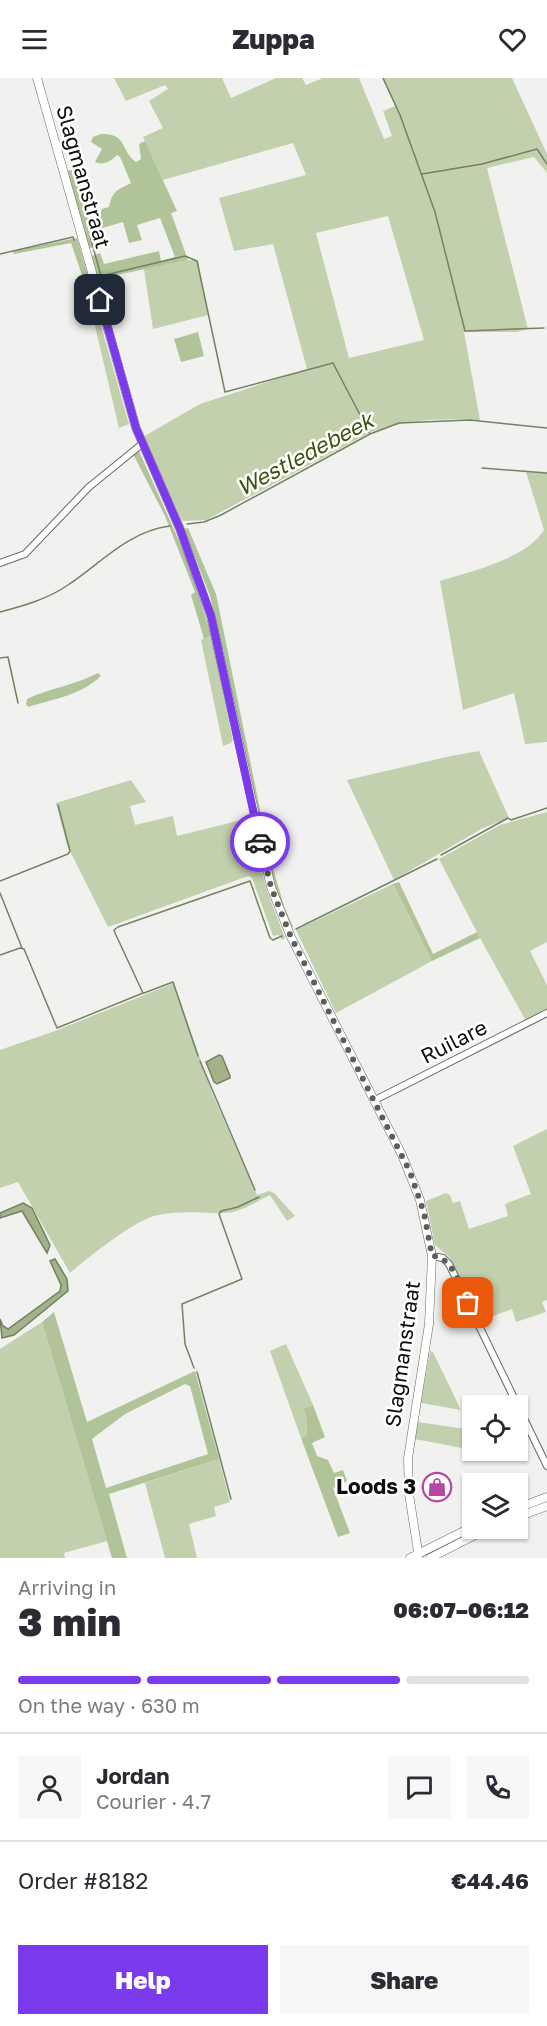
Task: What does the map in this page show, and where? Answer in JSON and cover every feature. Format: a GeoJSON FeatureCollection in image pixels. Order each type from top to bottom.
{"type":"FeatureCollection","features":[{"type":"Feature","properties":{"kind":"main road","name":"Slagmanstraat"},"geometry":{"type":"LineString","coordinates":[[37,78],[142,444],[180,529],[209,609],[271,887],[291,937],[375,1100],[416,1186],[427,1226],[432,1256],[429,1324],[408,1458],[410,1503],[420,1556]]}},
{"type":"Feature","properties":{"kind":"main road"},"geometry":{"type":"LineString","coordinates":[[528,1504],[547,1497]]}},
{"type":"Feature","properties":{"kind":"main road"},"geometry":{"type":"LineString","coordinates":[[528,1513],[547,1506]]}},
{"type":"Feature","properties":{"kind":"main road"},"geometry":{"type":"LineString","coordinates":[[410,1558],[420,1556],[462,1533]]}},
{"type":"Feature","properties":{"kind":"main road"},"geometry":{"type":"LineString","coordinates":[[430,1558],[467,1539]]}},
{"type":"Feature","properties":{"kind":"street"},"geometry":{"type":"LineString","coordinates":[[0,563],[25,554],[89,487],[142,444]]}},
{"type":"Feature","properties":{"kind":"street","name":"Ruilare"},"geometry":{"type":"LineString","coordinates":[[375,1100],[547,1013]]}},
{"type":"Feature","properties":{"kind":"street"},"geometry":{"type":"LineString","coordinates":[[432,1256],[443,1258],[449,1264],[547,1466]]}},
{"type":"Feature","properties":{"kind":"shaded area"},"geometry":{"type":"Polygon","coordinates":[[[114,78],[222,78],[231,98],[276,78],[302,78],[306,85],[323,78],[359,78],[384,139],[392,136],[383,111],[395,106],[382,78],[512,78],[547,154],[547,173],[534,157],[487,168],[528,329],[516,332],[464,332],[480,420],[425,420],[398,424],[371,432],[206,520],[182,521],[143,437],[200,404],[307,369],[273,244],[234,251],[219,198],[306,175],[293,143],[163,180],[143,137],[163,128],[149,101],[168,89],[165,85],[126,101],[114,78]],[[388,216],[316,233],[349,358],[424,340],[388,216]]]}},
{"type":"Feature","properties":{"kind":"shaded area"},"geometry":{"type":"Polygon","coordinates":[[[101,134],[116,136],[136,162],[141,159],[139,144],[145,141],[177,211],[171,213],[188,260],[98,279],[92,256],[100,253],[104,264],[159,251],[161,261],[175,257],[160,218],[137,225],[142,240],[129,243],[123,222],[92,231],[96,247],[89,248],[67,171],[73,170],[88,219],[99,217],[102,209],[109,207],[116,192],[131,183],[117,155],[107,162],[95,162],[102,149],[91,142],[93,137],[101,134]]]}},
{"type":"Feature","properties":{"kind":"shaded area"},"geometry":{"type":"Polygon","coordinates":[[[77,238],[89,279],[84,281],[71,243],[14,254],[12,251],[77,238]]]}},
{"type":"Feature","properties":{"kind":"shaded area"},"geometry":{"type":"Polygon","coordinates":[[[198,260],[208,315],[153,329],[144,269],[198,260]]]}},
{"type":"Feature","properties":{"kind":"shaded area"},"geometry":{"type":"Polygon","coordinates":[[[98,315],[129,424],[119,428],[94,322],[93,316],[98,315]]]}},
{"type":"Feature","properties":{"kind":"shaded area"},"geometry":{"type":"Polygon","coordinates":[[[198,332],[204,356],[181,362],[174,339],[198,332]]]}},
{"type":"Feature","properties":{"kind":"shaded area"},"geometry":{"type":"Polygon","coordinates":[[[139,451],[188,561],[211,635],[204,639],[191,595],[195,592],[165,516],[133,454],[139,451]]]}},
{"type":"Feature","properties":{"kind":"shaded area"},"geometry":{"type":"Polygon","coordinates":[[[526,472],[547,473],[547,742],[525,744],[514,693],[463,710],[440,581],[497,563],[525,549],[544,530],[526,472]]]}},
{"type":"Feature","properties":{"kind":"shaded area"},"geometry":{"type":"Polygon","coordinates":[[[188,528],[216,594],[270,858],[292,928],[274,885],[210,596],[184,529],[188,528]]]}},
{"type":"Feature","properties":{"kind":"shaded area"},"geometry":{"type":"Polygon","coordinates":[[[211,635],[233,740],[223,746],[201,640],[211,635]]]}},
{"type":"Feature","properties":{"kind":"shaded area"},"geometry":{"type":"Polygon","coordinates":[[[98,673],[101,676],[76,692],[28,707],[26,704],[27,699],[36,695],[81,681],[98,673]]]}},
{"type":"Feature","properties":{"kind":"shaded area"},"geometry":{"type":"Polygon","coordinates":[[[479,751],[509,818],[483,828],[394,880],[347,780],[479,751]]]}},
{"type":"Feature","properties":{"kind":"shaded area"},"geometry":{"type":"Polygon","coordinates":[[[131,780],[146,802],[130,806],[135,825],[173,816],[177,836],[249,818],[267,891],[285,938],[282,940],[279,935],[273,936],[252,878],[248,876],[108,927],[67,845],[56,803],[131,780]]]}},
{"type":"Feature","properties":{"kind":"shaded area"},"geometry":{"type":"Polygon","coordinates":[[[547,812],[547,942],[530,951],[547,985],[547,1009],[526,1021],[439,859],[500,825],[547,812]]]}},
{"type":"Feature","properties":{"kind":"shaded area"},"geometry":{"type":"Polygon","coordinates":[[[399,882],[433,954],[477,932],[480,938],[432,961],[393,884],[399,882]]]}},
{"type":"Feature","properties":{"kind":"shaded area"},"geometry":{"type":"Polygon","coordinates":[[[393,884],[432,961],[336,1013],[296,930],[393,884]]]}},
{"type":"Feature","properties":{"kind":"shaded area"},"geometry":{"type":"Polygon","coordinates":[[[174,983],[212,1093],[257,1195],[269,1191],[274,1193],[295,1216],[287,1221],[270,1195],[248,1207],[229,1213],[180,1212],[154,1216],[123,1233],[70,1273],[18,1182],[0,1188],[0,1050],[55,1031],[174,983]]]}},
{"type":"Feature","properties":{"kind":"shaded area"},"geometry":{"type":"Polygon","coordinates":[[[219,1055],[222,1056],[230,1078],[217,1084],[206,1062],[219,1055]]]}},
{"type":"Feature","properties":{"kind":"shaded area"},"geometry":{"type":"Polygon","coordinates":[[[547,1129],[547,1300],[542,1302],[546,1312],[516,1322],[512,1309],[480,1321],[449,1257],[435,1245],[426,1201],[446,1193],[450,1195],[453,1203],[460,1201],[469,1229],[508,1216],[505,1204],[531,1194],[513,1146],[547,1129]]]}},
{"type":"Feature","properties":{"kind":"shaded area"},"geometry":{"type":"Polygon","coordinates":[[[23,1203],[32,1208],[50,1245],[47,1253],[22,1211],[0,1218],[0,1213],[23,1203]]]}},
{"type":"Feature","properties":{"kind":"shaded area"},"geometry":{"type":"Polygon","coordinates":[[[55,1259],[67,1279],[68,1291],[14,1335],[2,1338],[0,1319],[3,1326],[8,1329],[60,1291],[61,1285],[50,1261],[55,1259]]]}},
{"type":"Feature","properties":{"kind":"shaded area"},"geometry":{"type":"Polygon","coordinates":[[[54,1312],[87,1422],[195,1371],[219,1459],[109,1494],[127,1558],[112,1558],[42,1322],[54,1312]],[[185,1384],[125,1414],[92,1439],[106,1488],[208,1454],[190,1386],[185,1384]]]}},
{"type":"Feature","properties":{"kind":"shaded area"},"geometry":{"type":"Polygon","coordinates":[[[42,1322],[107,1541],[64,1553],[65,1558],[0,1558],[0,1349],[42,1322]]]}},
{"type":"Feature","properties":{"kind":"shaded area"},"geometry":{"type":"Polygon","coordinates":[[[286,1344],[313,1405],[303,1409],[307,1429],[306,1436],[301,1438],[270,1351],[286,1344]]]}},
{"type":"Feature","properties":{"kind":"shaded area"},"geometry":{"type":"Polygon","coordinates":[[[430,1351],[433,1352],[461,1410],[421,1403],[430,1351]]]}},
{"type":"Feature","properties":{"kind":"shaded area"},"geometry":{"type":"Polygon","coordinates":[[[313,1405],[325,1437],[312,1443],[317,1456],[328,1460],[334,1473],[343,1470],[347,1481],[333,1488],[350,1533],[338,1537],[301,1438],[306,1436],[307,1429],[303,1409],[313,1405]]]}},
{"type":"Feature","properties":{"kind":"shaded area"},"geometry":{"type":"Polygon","coordinates":[[[418,1422],[462,1429],[462,1448],[415,1439],[418,1422]]]}},
{"type":"Feature","properties":{"kind":"shaded area"},"geometry":{"type":"Polygon","coordinates":[[[219,1459],[230,1502],[214,1507],[216,1516],[189,1524],[197,1558],[165,1558],[145,1483],[219,1459]]]}},
{"type":"Feature","properties":{"kind":"waterway"},"geometry":{"type":"LineString","coordinates":[[383,78],[400,115],[435,212],[465,331],[544,328]]}},
{"type":"Feature","properties":{"kind":"waterway"},"geometry":{"type":"LineString","coordinates":[[422,174],[482,164],[537,149],[547,164]]}},
{"type":"Feature","properties":{"kind":"waterway"},"geometry":{"type":"LineString","coordinates":[[90,236],[101,276],[185,256],[197,261],[225,392],[333,363],[370,434]]}},
{"type":"Feature","properties":{"kind":"waterway"},"geometry":{"type":"LineString","coordinates":[[0,254],[73,237],[74,240]]}},
{"type":"Feature","properties":{"kind":"waterway","name":"Westledebeek"},"geometry":{"type":"LineString","coordinates":[[187,524],[204,522],[221,515],[370,434],[399,423],[470,420],[547,428]]}},
{"type":"Feature","properties":{"kind":"waterway"},"geometry":{"type":"LineString","coordinates":[[482,468],[547,473]]}},
{"type":"Feature","properties":{"kind":"waterway","name":"Westledebeek"},"geometry":{"type":"LineString","coordinates":[[0,612],[26,605],[52,594],[128,541],[141,534],[170,526]]}},
{"type":"Feature","properties":{"kind":"waterway"},"geometry":{"type":"LineString","coordinates":[[0,658],[8,657],[18,703]]}},
{"type":"Feature","properties":{"kind":"waterway"},"geometry":{"type":"LineString","coordinates":[[0,881],[68,854],[70,851],[58,805]]}},
{"type":"Feature","properties":{"kind":"waterway"},"geometry":{"type":"LineString","coordinates":[[441,855],[508,818],[511,820],[547,808]]}},
{"type":"Feature","properties":{"kind":"waterway"},"geometry":{"type":"LineString","coordinates":[[296,929],[437,859]]}},
{"type":"Feature","properties":{"kind":"waterway"},"geometry":{"type":"LineString","coordinates":[[0,955],[20,948],[24,949],[57,1028],[143,993],[115,933],[114,930],[118,927],[250,881],[270,938],[273,940],[282,936]]}},
{"type":"Feature","properties":{"kind":"waterway"},"geometry":{"type":"LineString","coordinates":[[0,893],[22,948]]}},
{"type":"Feature","properties":{"kind":"waterway"},"geometry":{"type":"LineString","coordinates":[[144,993],[173,982],[198,1056]]}},
{"type":"Feature","properties":{"kind":"waterway"},"geometry":{"type":"LineString","coordinates":[[200,1061],[255,1190]]}},
{"type":"Feature","properties":{"kind":"waterway"},"geometry":{"type":"LineString","coordinates":[[194,1368],[185,1344],[182,1304],[242,1279],[219,1214],[221,1211],[238,1207],[259,1197]]}},
{"type":"Feature","properties":{"kind":"waterway"},"geometry":{"type":"LineString","coordinates":[[197,1372],[231,1499]]}},
{"type":"Feature","properties":{"kind":"way so far"},"geometry":{"type":"LineString","coordinates":[[260,842],[271,887],[291,937],[410,1172],[424,1213],[432,1256],[446,1260],[468,1303]]}},
{"type":"Feature","properties":{"kind":"place","name":"Loods 3"},"geometry":{"type":"Point","coordinates":[437,1487]}},
{"type":"Feature","properties":{"kind":"route"},"geometry":{"type":"LineString","coordinates":[[100,300],[136,428],[180,529],[211,616],[260,842]]}}]}
